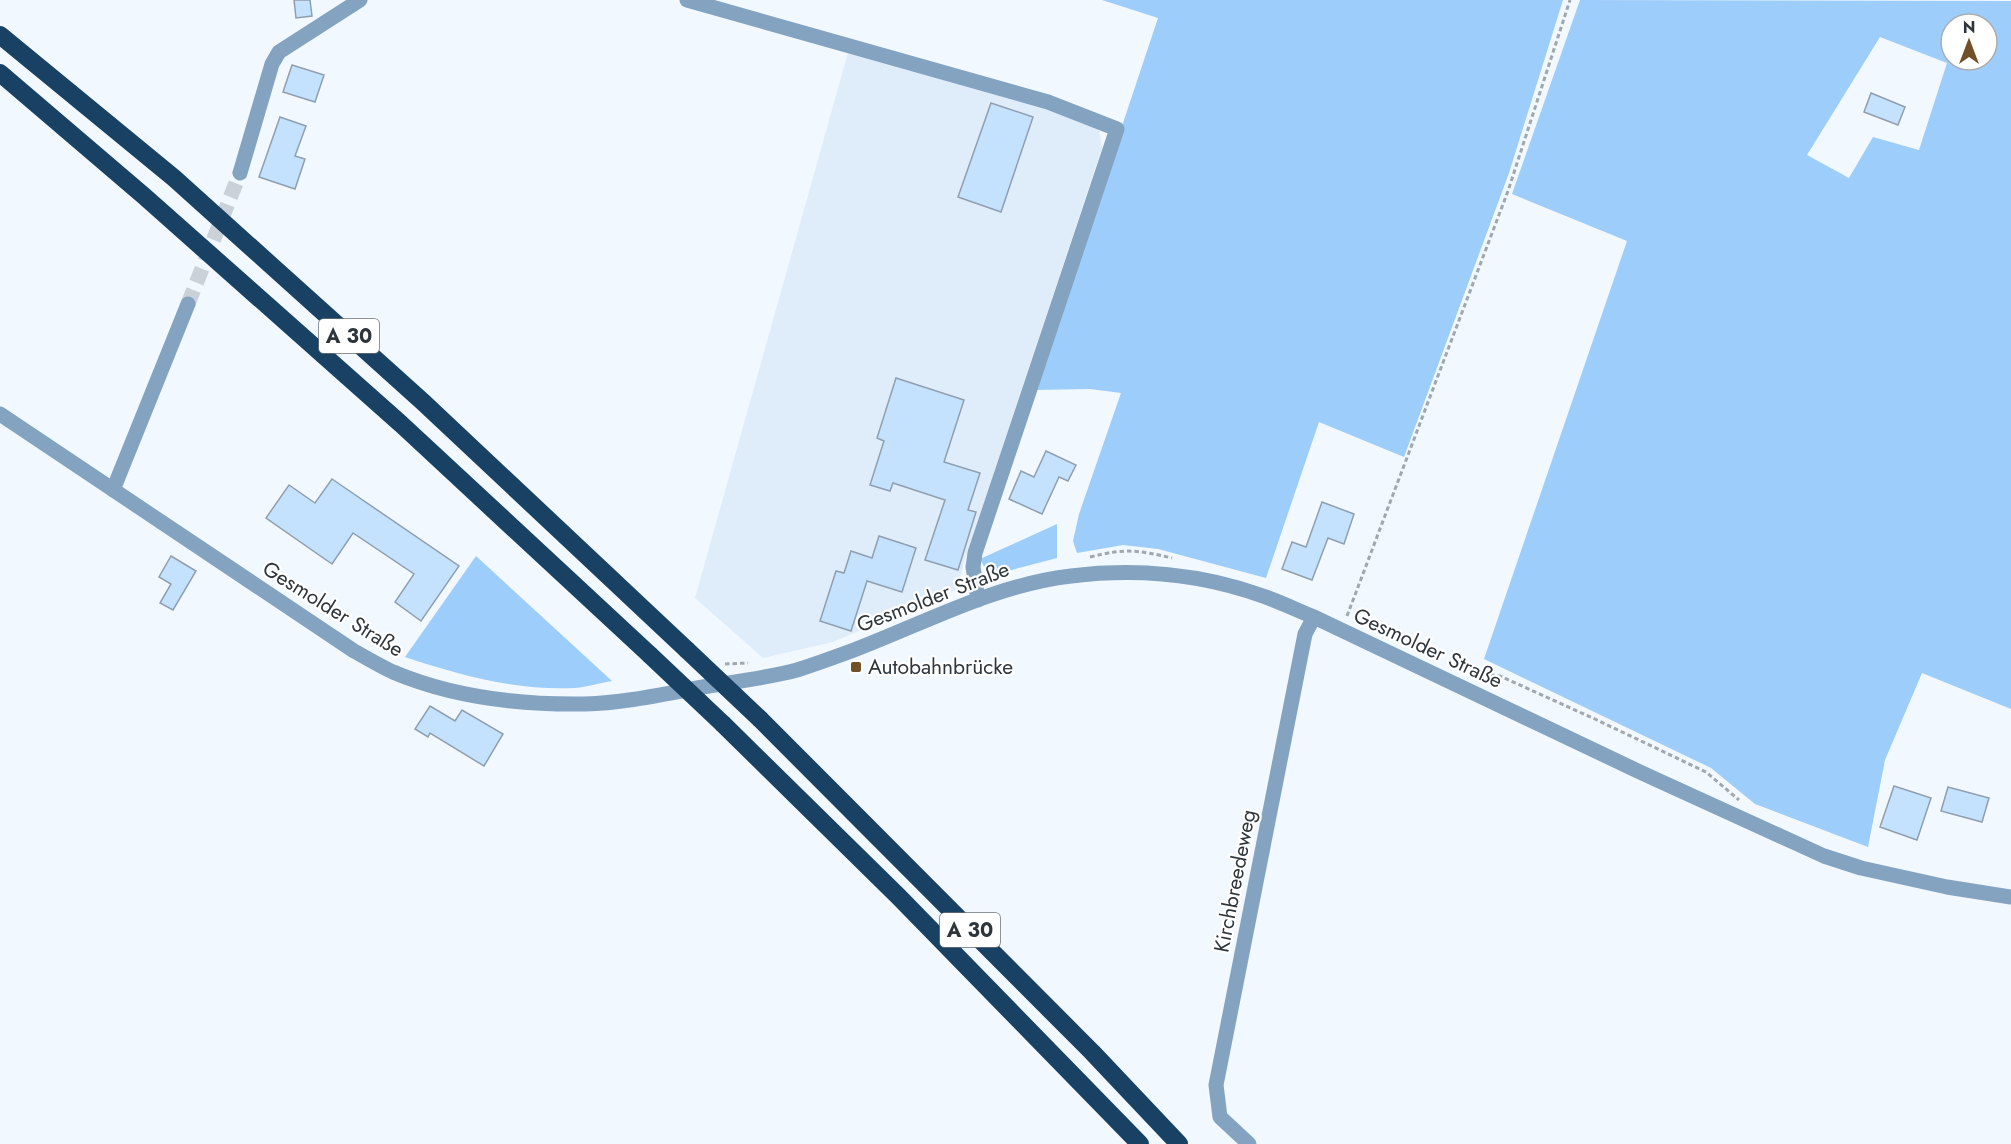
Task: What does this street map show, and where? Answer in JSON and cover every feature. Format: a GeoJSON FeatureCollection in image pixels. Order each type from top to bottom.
{"type":"FeatureCollection","features":[{"type":"Feature","properties":{"kind":"highway","name":"A 30"},"geometry":{"type":"LineString","coordinates":[[0,35],[192,194],[423,402],[687,650],[760,719],[1092,1052],[1179,1144]]}},
{"type":"Feature","properties":{"kind":"highway","name":"A 30"},"geometry":{"type":"LineString","coordinates":[[0,73],[144,196],[393,416],[650,655],[899,897],[1140,1144]]}},
{"type":"Feature","properties":{"kind":"street"},"geometry":{"type":"LineString","coordinates":[[240,173],[272,64],[279,52],[360,0]]}},
{"type":"Feature","properties":{"kind":"street"},"geometry":{"type":"LineString","coordinates":[[687,0],[1048,102],[1117,129],[975,553],[973,567],[978,600]]}},
{"type":"Feature","properties":{"kind":"street"},"geometry":{"type":"LineString","coordinates":[[113,490],[188,304]]}},
{"type":"Feature","properties":{"kind":"street","name":"Gesmolder Straße"},"geometry":{"type":"LineString","coordinates":[[0,414],[354,651],[393,672],[434,686],[476,696],[516,701],[587,704],[633,700],[780,674],[812,665],[978,600],[1023,586],[1069,576],[1122,572],[1155,573],[1215,583],[1262,596],[1314,617],[1642,773],[1824,856],[1861,868],[1947,887],[2011,897]]}},
{"type":"Feature","properties":{"kind":"street","name":"Kirchbreedeweg"},"geometry":{"type":"LineString","coordinates":[[1249,1144],[1220,1117],[1216,1085],[1305,634],[1314,617]]}},
{"type":"Feature","properties":{"kind":"path"},"geometry":{"type":"LineString","coordinates":[[1340,629],[1351,608],[1508,191],[1570,0]]}},
{"type":"Feature","properties":{"kind":"path"},"geometry":{"type":"LineString","coordinates":[[719,665],[756,664]]}},
{"type":"Feature","properties":{"kind":"shaded area"},"geometry":{"type":"Polygon","coordinates":[[[1102,0],[1563,0],[1509,173],[1404,457],[1319,422],[1266,578],[1158,549],[1123,545],[1077,553],[1073,541],[1079,514],[1121,393],[1090,389],[1034,390],[1158,18],[1102,0]]]}},
{"type":"Feature","properties":{"kind":"shaded area"},"geometry":{"type":"Polygon","coordinates":[[[1580,0],[2011,1],[2011,709],[1922,673],[1885,760],[1868,847],[1755,804],[1711,768],[1484,659],[1627,241],[1512,194],[1580,0]],[[1939,12],[1939,60],[1880,37],[1807,155],[1849,178],[1873,137],[1919,150],[1944,72],[1999,72],[1999,12],[1939,12]]]}},
{"type":"Feature","properties":{"kind":"shaded area"},"geometry":{"type":"Polygon","coordinates":[[[849,49],[1037,105],[1099,130],[1102,148],[957,589],[833,642],[763,658],[695,598],[849,49]]]}},
{"type":"Feature","properties":{"kind":"shaded area"},"geometry":{"type":"Polygon","coordinates":[[[1057,524],[1057,558],[989,576],[980,559],[1057,524]]]}},
{"type":"Feature","properties":{"kind":"shaded area"},"geometry":{"type":"Polygon","coordinates":[[[476,556],[612,681],[575,688],[532,687],[467,676],[405,657],[476,556]]]}},
{"type":"Feature","properties":{"kind":"building"},"geometry":{"type":"Polygon","coordinates":[[[294,0],[310,0],[312,16],[296,18],[294,0]]]}},
{"type":"Feature","properties":{"kind":"building"},"geometry":{"type":"Polygon","coordinates":[[[292,65],[324,75],[315,102],[283,92],[292,65]]]}},
{"type":"Feature","properties":{"kind":"building"},"geometry":{"type":"Polygon","coordinates":[[[1871,93],[1905,107],[1898,125],[1864,112],[1871,93]]]}},
{"type":"Feature","properties":{"kind":"building"},"geometry":{"type":"Polygon","coordinates":[[[991,103],[1033,117],[1001,212],[958,197],[991,103]]]}},
{"type":"Feature","properties":{"kind":"building"},"geometry":{"type":"Polygon","coordinates":[[[280,117],[306,126],[295,156],[305,159],[295,189],[259,177],[280,117]]]}},
{"type":"Feature","properties":{"kind":"building"},"geometry":{"type":"Polygon","coordinates":[[[896,378],[964,400],[944,462],[980,473],[968,510],[976,512],[958,570],[925,560],[945,500],[893,483],[890,491],[870,485],[884,441],[877,438],[896,378]]]}},
{"type":"Feature","properties":{"kind":"building"},"geometry":{"type":"Polygon","coordinates":[[[1046,451],[1076,465],[1068,481],[1059,477],[1042,514],[1009,499],[1021,471],[1034,477],[1046,451]]]}},
{"type":"Feature","properties":{"kind":"building"},"geometry":{"type":"Polygon","coordinates":[[[332,479],[459,566],[421,621],[395,602],[414,574],[353,533],[332,564],[266,518],[289,485],[315,503],[332,479]]]}},
{"type":"Feature","properties":{"kind":"building"},"geometry":{"type":"Polygon","coordinates":[[[1322,502],[1354,514],[1344,544],[1328,538],[1312,580],[1282,569],[1292,542],[1306,547],[1322,502]]]}},
{"type":"Feature","properties":{"kind":"building"},"geometry":{"type":"Polygon","coordinates":[[[879,536],[916,548],[902,592],[867,581],[851,631],[820,621],[836,571],[844,573],[851,551],[872,558],[879,536]]]}},
{"type":"Feature","properties":{"kind":"building"},"geometry":{"type":"Polygon","coordinates":[[[171,556],[196,571],[173,610],[160,603],[171,584],[159,577],[171,556]]]}},
{"type":"Feature","properties":{"kind":"building"},"geometry":{"type":"Polygon","coordinates":[[[430,706],[455,721],[462,710],[503,734],[484,766],[430,733],[428,737],[415,729],[430,706]]]}},
{"type":"Feature","properties":{"kind":"building"},"geometry":{"type":"Polygon","coordinates":[[[1894,786],[1931,798],[1917,840],[1880,827],[1894,786]]]}},
{"type":"Feature","properties":{"kind":"building"},"geometry":{"type":"Polygon","coordinates":[[[1948,787],[1989,798],[1982,822],[1941,811],[1948,787]]]}},
{"type":"Feature","properties":{"kind":"tunnel"},"geometry":{"type":"LineString","coordinates":[[188,304],[240,173]]}},
{"type":"Feature","properties":{"kind":"place","name":"Autobahnbrücke"},"geometry":{"type":"Point","coordinates":[856,667]}}]}
